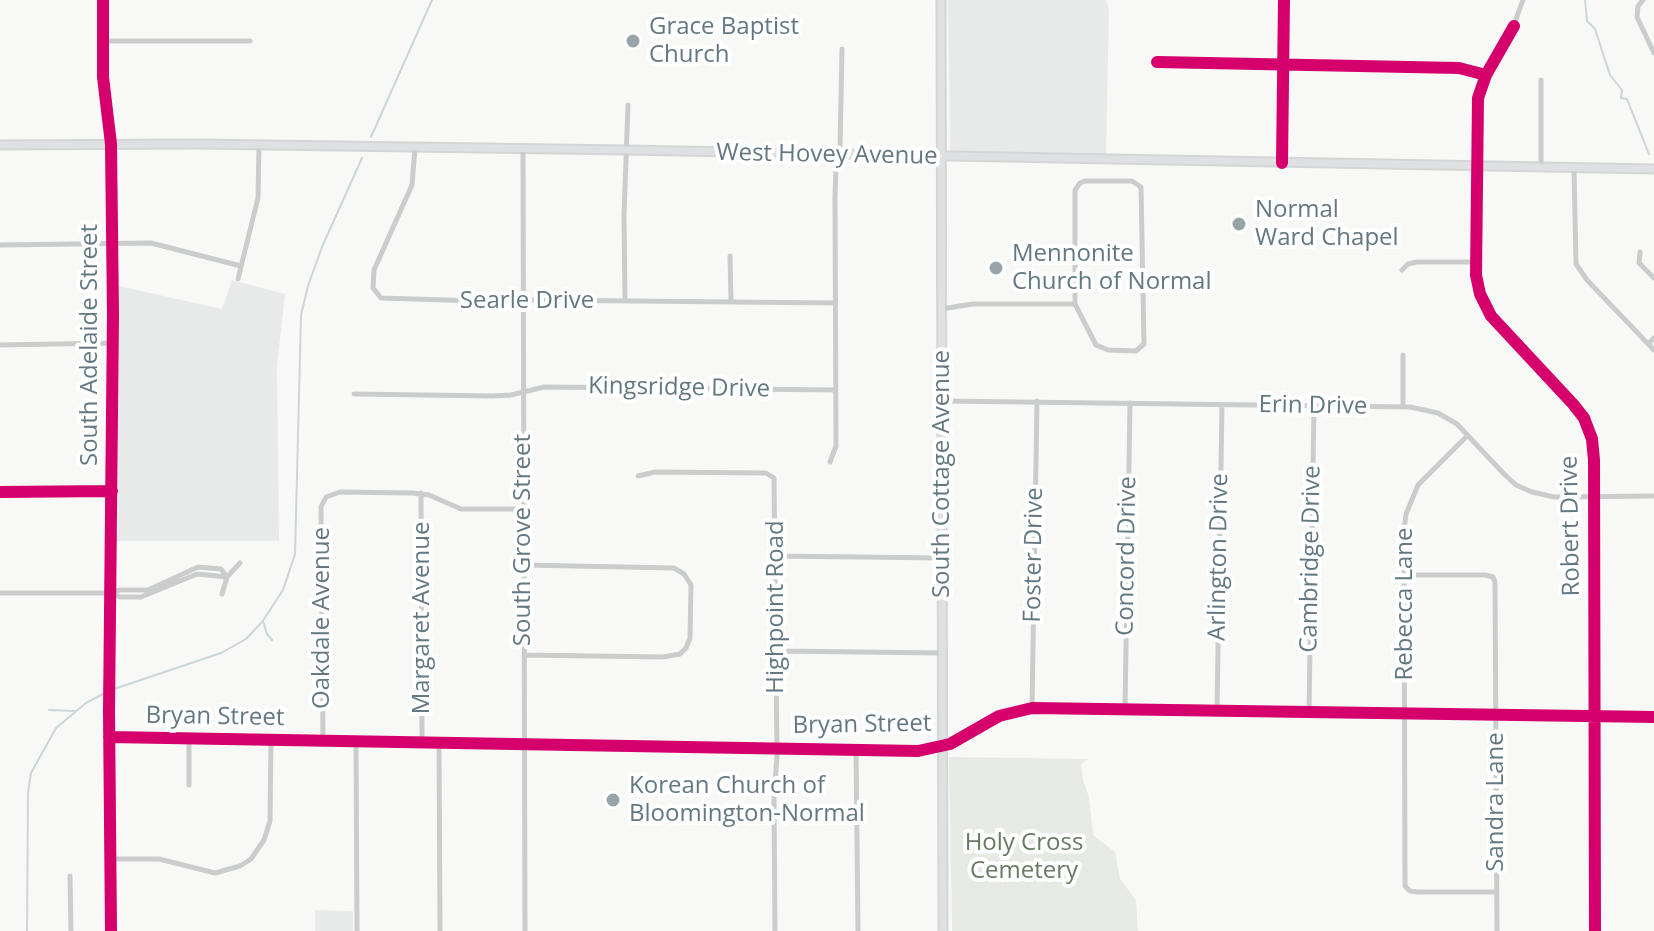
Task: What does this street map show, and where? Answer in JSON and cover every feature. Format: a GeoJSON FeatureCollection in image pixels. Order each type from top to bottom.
{"type":"FeatureCollection","features":[{"type":"Feature","properties":{"kind":"main road","name":"South Adelaide Street"},"geometry":{"type":"LineString","coordinates":[[103,0],[103,77],[111,144],[113,243],[109,691],[111,931]]}},
{"type":"Feature","properties":{"kind":"main road","name":"South Cottage Avenue"},"geometry":{"type":"LineString","coordinates":[[941,0],[943,931]]}},
{"type":"Feature","properties":{"kind":"main road","name":"West Hovey Avenue"},"geometry":{"type":"LineString","coordinates":[[0,145],[626,150],[1654,169]]}},
{"type":"Feature","properties":{"kind":"street"},"geometry":{"type":"LineString","coordinates":[[1282,163],[1284,0]]}},
{"type":"Feature","properties":{"kind":"street","name":"Robert Drive"},"geometry":{"type":"LineString","coordinates":[[1523,0],[1514,26],[1486,75],[1477,108],[1476,262],[1480,294],[1491,316],[1584,418],[1593,450],[1595,931]]}},
{"type":"Feature","properties":{"kind":"street"},"geometry":{"type":"LineString","coordinates":[[1641,1],[1637,17],[1654,53]]}},
{"type":"Feature","properties":{"kind":"street"},"geometry":{"type":"LineString","coordinates":[[103,41],[250,41]]}},
{"type":"Feature","properties":{"kind":"street"},"geometry":{"type":"LineString","coordinates":[[830,462],[836,446],[835,175],[840,145],[842,49]]}},
{"type":"Feature","properties":{"kind":"street"},"geometry":{"type":"LineString","coordinates":[[1157,62],[1459,68],[1486,75]]}},
{"type":"Feature","properties":{"kind":"street"},"geometry":{"type":"LineString","coordinates":[[1541,80],[1541,167]]}},
{"type":"Feature","properties":{"kind":"street"},"geometry":{"type":"LineString","coordinates":[[625,301],[628,105]]}},
{"type":"Feature","properties":{"kind":"street"},"geometry":{"type":"LineString","coordinates":[[238,279],[258,198],[259,145]]}},
{"type":"Feature","properties":{"kind":"street","name":"Searle Drive"},"geometry":{"type":"LineString","coordinates":[[415,148],[412,185],[374,270],[372,281],[376,295],[386,300],[835,303]]}},
{"type":"Feature","properties":{"kind":"street","name":"South Grove Street"},"geometry":{"type":"LineString","coordinates":[[523,150],[525,931]]}},
{"type":"Feature","properties":{"kind":"street"},"geometry":{"type":"LineString","coordinates":[[1574,168],[1576,264],[1587,280],[1654,350]]}},
{"type":"Feature","properties":{"kind":"street"},"geometry":{"type":"LineString","coordinates":[[1085,181],[1137,183],[1143,194],[1143,347],[1136,351],[1101,348],[1093,340],[1075,304],[1077,186],[1085,181]]}},
{"type":"Feature","properties":{"kind":"street"},"geometry":{"type":"LineString","coordinates":[[0,245],[113,243],[164,246],[241,266]]}},
{"type":"Feature","properties":{"kind":"street"},"geometry":{"type":"LineString","coordinates":[[1640,252],[1639,263],[1654,278]]}},
{"type":"Feature","properties":{"kind":"street"},"geometry":{"type":"LineString","coordinates":[[730,256],[731,301]]}},
{"type":"Feature","properties":{"kind":"street"},"geometry":{"type":"LineString","coordinates":[[1402,270],[1408,264],[1417,262],[1476,262]]}},
{"type":"Feature","properties":{"kind":"street"},"geometry":{"type":"LineString","coordinates":[[941,309],[973,304],[1075,304]]}},
{"type":"Feature","properties":{"kind":"street"},"geometry":{"type":"LineString","coordinates":[[1648,344],[1654,338]]}},
{"type":"Feature","properties":{"kind":"street"},"geometry":{"type":"LineString","coordinates":[[0,345],[113,343]]}},
{"type":"Feature","properties":{"kind":"street"},"geometry":{"type":"LineString","coordinates":[[1403,355],[1403,407]]}},
{"type":"Feature","properties":{"kind":"street","name":"Kingsridge Drive"},"geometry":{"type":"LineString","coordinates":[[354,394],[493,396],[544,387],[836,390]]}},
{"type":"Feature","properties":{"kind":"street","name":"Erin Drive"},"geometry":{"type":"LineString","coordinates":[[942,401],[1403,407],[1438,413],[1457,424],[1504,474],[1523,489],[1554,497],[1654,496]]}},
{"type":"Feature","properties":{"kind":"street","name":"Foster Drive"},"geometry":{"type":"LineString","coordinates":[[1032,708],[1037,401]]}},
{"type":"Feature","properties":{"kind":"street","name":"Concord Drive"},"geometry":{"type":"LineString","coordinates":[[1125,708],[1130,403]]}},
{"type":"Feature","properties":{"kind":"street","name":"Arlington Drive"},"geometry":{"type":"LineString","coordinates":[[1217,710],[1222,405]]}},
{"type":"Feature","properties":{"kind":"street","name":"Cambridge Drive"},"geometry":{"type":"LineString","coordinates":[[1309,711],[1314,406]]}},
{"type":"Feature","properties":{"kind":"street","name":"Rebecca Lane"},"geometry":{"type":"LineString","coordinates":[[1467,436],[1429,473],[1411,499],[1404,530],[1405,878],[1408,889],[1417,892],[1496,892]]}},
{"type":"Feature","properties":{"kind":"street","name":"Highpoint Road"},"geometry":{"type":"LineString","coordinates":[[638,476],[655,472],[766,473],[773,476],[777,748],[774,798],[775,931]]}},
{"type":"Feature","properties":{"kind":"street"},"geometry":{"type":"LineString","coordinates":[[0,492],[112,491]]}},
{"type":"Feature","properties":{"kind":"street","name":"Oakdale Avenue"},"geometry":{"type":"LineString","coordinates":[[323,740],[321,507],[326,497],[340,492],[421,493]]}},
{"type":"Feature","properties":{"kind":"street"},"geometry":{"type":"LineString","coordinates":[[421,493],[461,509],[523,509]]}},
{"type":"Feature","properties":{"kind":"street","name":"Margaret Avenue"},"geometry":{"type":"LineString","coordinates":[[421,493],[422,742]]}},
{"type":"Feature","properties":{"kind":"street"},"geometry":{"type":"LineString","coordinates":[[775,556],[942,558]]}},
{"type":"Feature","properties":{"kind":"street"},"geometry":{"type":"LineString","coordinates":[[222,594],[227,577],[240,563]]}},
{"type":"Feature","properties":{"kind":"street"},"geometry":{"type":"LineString","coordinates":[[523,565],[674,568],[684,574],[691,585],[690,638],[683,651],[663,657],[524,655]]}},
{"type":"Feature","properties":{"kind":"street"},"geometry":{"type":"LineString","coordinates":[[0,593],[148,590],[208,567],[221,569],[227,577]]}},
{"type":"Feature","properties":{"kind":"street","name":"Sandra Lane"},"geometry":{"type":"LineString","coordinates":[[1405,575],[1493,577],[1496,586],[1497,931]]}},
{"type":"Feature","properties":{"kind":"street"},"geometry":{"type":"LineString","coordinates":[[776,651],[942,653]]}},
{"type":"Feature","properties":{"kind":"street","name":"Bryan Street"},"geometry":{"type":"LineString","coordinates":[[109,737],[918,751],[965,737],[999,716],[1032,708],[1654,717]]}},
{"type":"Feature","properties":{"kind":"street"},"geometry":{"type":"LineString","coordinates":[[189,738],[189,785]]}},
{"type":"Feature","properties":{"kind":"street"},"geometry":{"type":"LineString","coordinates":[[111,859],[159,859],[215,873],[240,866],[251,859],[264,840],[270,821],[271,739]]}},
{"type":"Feature","properties":{"kind":"street"},"geometry":{"type":"LineString","coordinates":[[356,741],[357,931]]}},
{"type":"Feature","properties":{"kind":"street"},"geometry":{"type":"LineString","coordinates":[[439,742],[440,931]]}},
{"type":"Feature","properties":{"kind":"street"},"geometry":{"type":"LineString","coordinates":[[856,749],[858,931]]}},
{"type":"Feature","properties":{"kind":"street"},"geometry":{"type":"LineString","coordinates":[[70,876],[71,931]]}},
{"type":"Feature","properties":{"kind":"shaded area"},"geometry":{"type":"Polygon","coordinates":[[[948,0],[1106,0],[1109,8],[1106,156],[955,153],[950,150],[948,0]]]}},
{"type":"Feature","properties":{"kind":"shaded area"},"geometry":{"type":"Polygon","coordinates":[[[232,280],[285,294],[277,366],[279,541],[116,541],[119,286],[222,309],[232,280]]]}},
{"type":"Feature","properties":{"kind":"shaded area"},"geometry":{"type":"Polygon","coordinates":[[[315,910],[353,911],[353,931],[315,931],[315,910]]]}},
{"type":"Feature","properties":{"kind":"green space","name":"Holy Cross Cemetery"},"geometry":{"type":"Polygon","coordinates":[[[949,757],[1089,759],[1081,764],[1093,835],[1115,852],[1120,879],[1136,900],[1138,931],[952,931],[949,757]]]}},
{"type":"Feature","properties":{"kind":"waterway"},"geometry":{"type":"LineString","coordinates":[[371,137],[432,0]]}},
{"type":"Feature","properties":{"kind":"waterway"},"geometry":{"type":"LineString","coordinates":[[1585,0],[1587,21],[1595,29],[1610,75],[1622,90],[1621,98],[1627,99],[1649,154]]}},
{"type":"Feature","properties":{"kind":"waterway"},"geometry":{"type":"LineString","coordinates":[[111,690],[221,653],[246,639],[262,622],[283,590],[295,554],[301,315],[322,247],[362,158]]}},
{"type":"Feature","properties":{"kind":"waterway"},"geometry":{"type":"LineString","coordinates":[[263,621],[272,640]]}},
{"type":"Feature","properties":{"kind":"waterway"},"geometry":{"type":"LineString","coordinates":[[27,931],[28,793],[31,773],[56,728],[86,703],[105,693]]}},
{"type":"Feature","properties":{"kind":"waterway"},"geometry":{"type":"LineString","coordinates":[[49,710],[75,711]]}},
{"type":"Feature","properties":{"kind":"cycle path"},"geometry":{"type":"LineString","coordinates":[[103,0],[103,77],[111,144],[113,315],[109,711],[111,931]]}},
{"type":"Feature","properties":{"kind":"cycle path"},"geometry":{"type":"LineString","coordinates":[[1282,163],[1284,0]]}},
{"type":"Feature","properties":{"kind":"cycle path"},"geometry":{"type":"LineString","coordinates":[[1514,26],[1486,75],[1478,98],[1476,275],[1480,294],[1491,316],[1573,404],[1584,418],[1592,439],[1595,931]]}},
{"type":"Feature","properties":{"kind":"cycle path"},"geometry":{"type":"LineString","coordinates":[[1157,62],[1459,68],[1486,75]]}},
{"type":"Feature","properties":{"kind":"cycle path"},"geometry":{"type":"LineString","coordinates":[[0,492],[112,491]]}},
{"type":"Feature","properties":{"kind":"cycle path"},"geometry":{"type":"LineString","coordinates":[[109,737],[918,751],[950,744],[999,716],[1032,708],[1654,717]]}},
{"type":"Feature","properties":{"kind":"place","name":"Grace Baptist Church"},"geometry":{"type":"Point","coordinates":[633,41]}},
{"type":"Feature","properties":{"kind":"place","name":"Normal Ward Chapel"},"geometry":{"type":"Point","coordinates":[1239,224]}},
{"type":"Feature","properties":{"kind":"place","name":"Mennonite Church of Normal"},"geometry":{"type":"Point","coordinates":[996,268]}},
{"type":"Feature","properties":{"kind":"place","name":"Korean Church of Bloomington-Normal"},"geometry":{"type":"Point","coordinates":[613,800]}}]}
